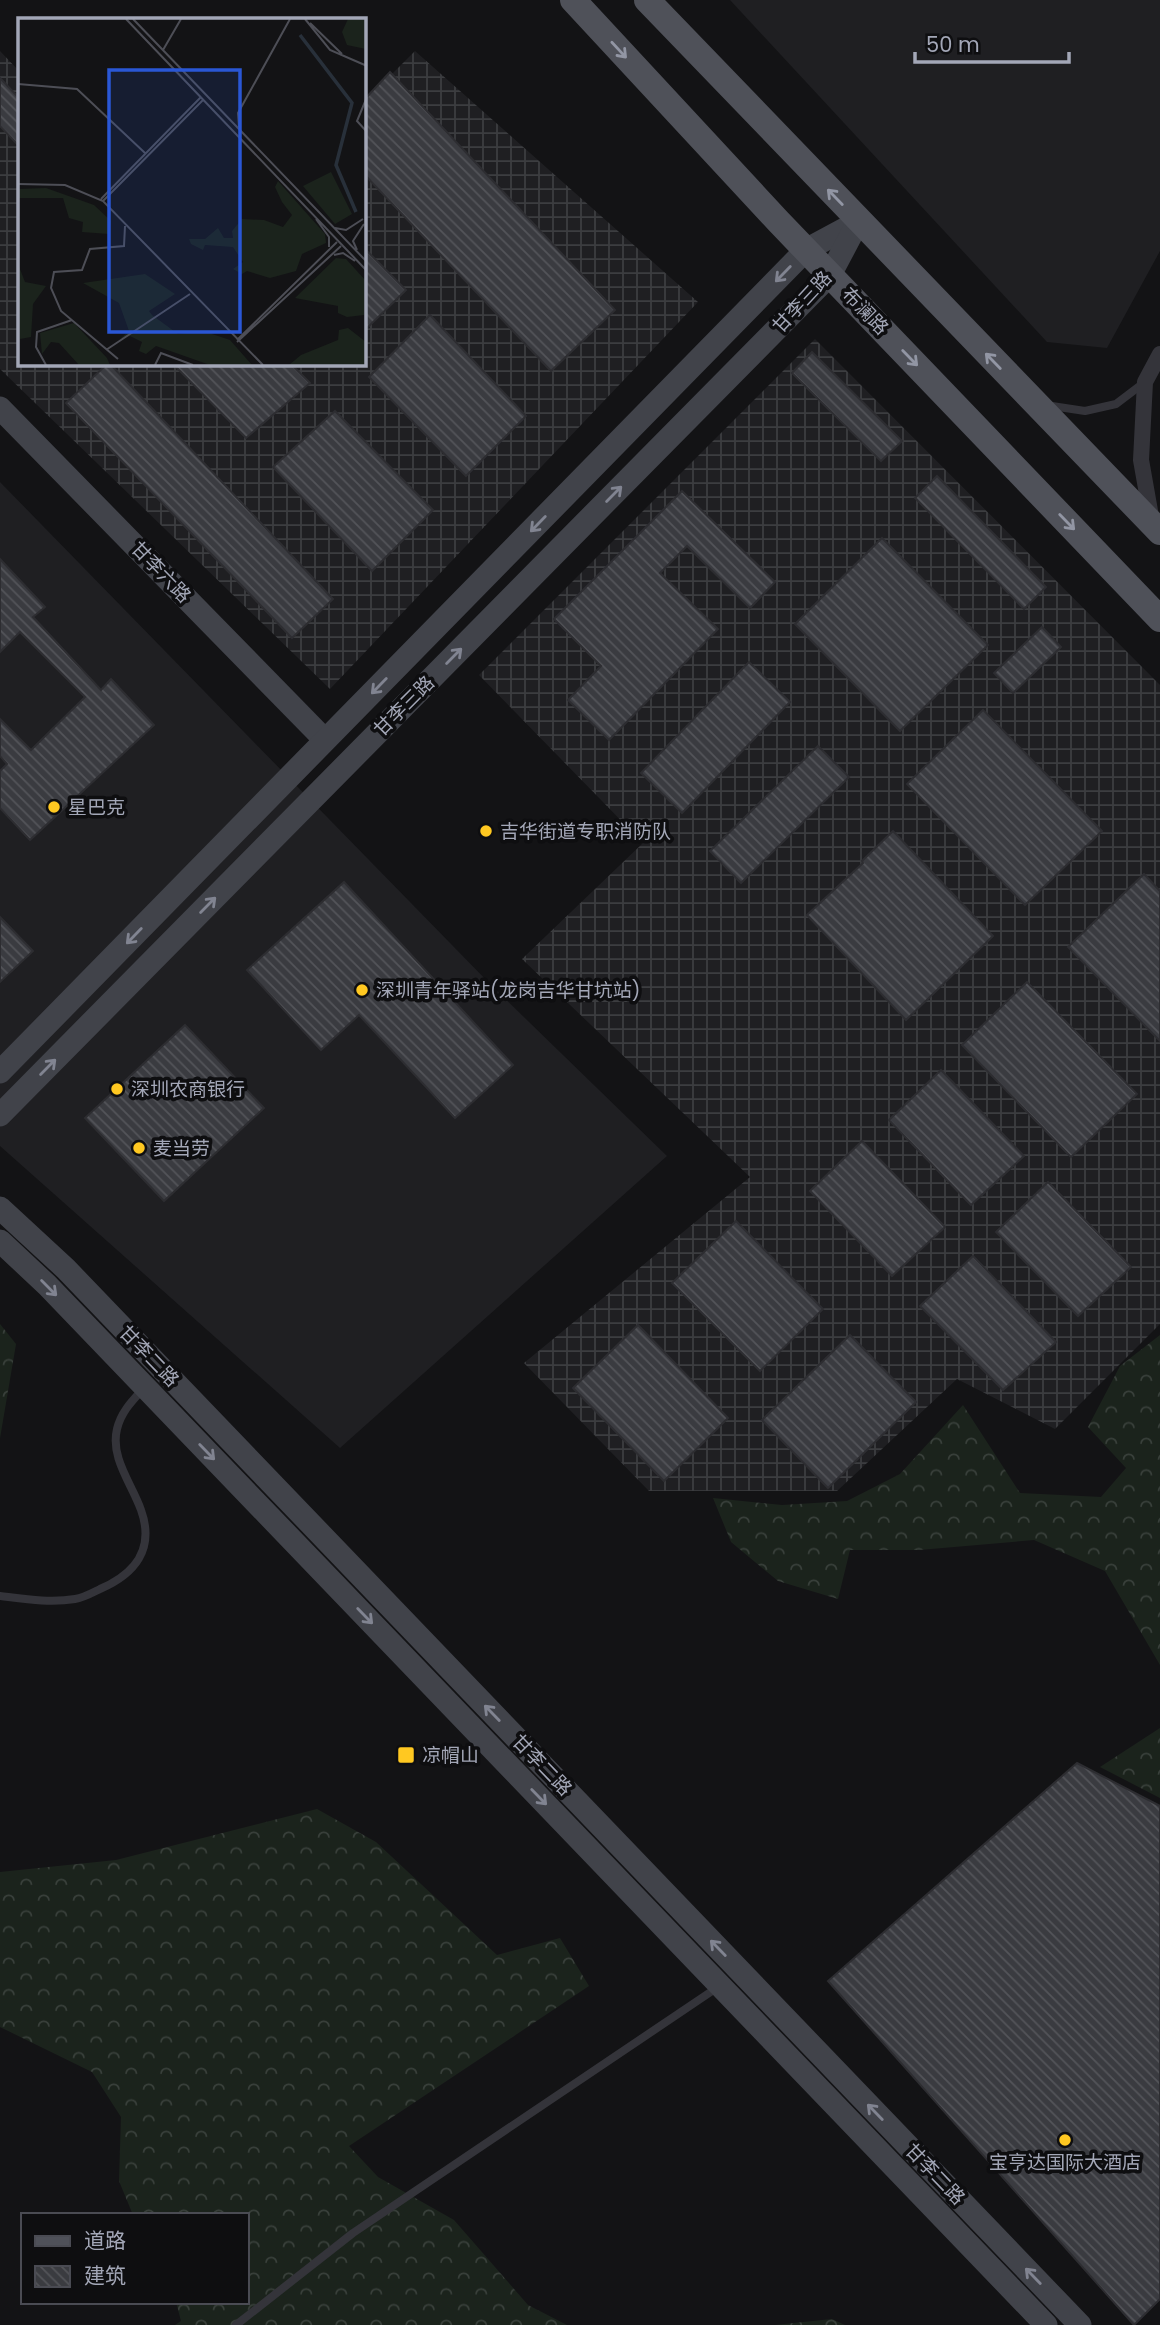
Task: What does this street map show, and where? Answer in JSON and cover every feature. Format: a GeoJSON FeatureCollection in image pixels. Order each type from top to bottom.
{"type":"FeatureCollection","features":[{"type":"Feature","properties":{"kind":"main road","name":"布澜路"},"geometry":{"type":"LineString","coordinates":[[573,0],[806,250],[1160,619]]}},
{"type":"Feature","properties":{"kind":"main road"},"geometry":{"type":"LineString","coordinates":[[647,0],[858,222],[1156,528]]}},
{"type":"Feature","properties":{"kind":"main road","name":"甘李三路"},"geometry":{"type":"LineString","coordinates":[[0,1072],[806,250],[858,222]]}},
{"type":"Feature","properties":{"kind":"main road","name":"甘李三路"},"geometry":{"type":"LineString","coordinates":[[0,1115],[830,275],[858,222]]}},
{"type":"Feature","properties":{"kind":"main road","name":"甘李六路"},"geometry":{"type":"LineString","coordinates":[[0,408],[322,737]]}},
{"type":"Feature","properties":{"kind":"main road","name":"甘李二路"},"geometry":{"type":"LineString","coordinates":[[0,1208],[76,1279],[1080,2325]]}},
{"type":"Feature","properties":{"kind":"main road","name":"甘李二路"},"geometry":{"type":"LineString","coordinates":[[0,1241],[47,1285],[1046,2325]]}},
{"type":"Feature","properties":{"kind":"street"},"geometry":{"type":"LineString","coordinates":[[1156,528],[1141,460],[1145,382],[1160,354]]}},
{"type":"Feature","properties":{"kind":"lane"},"geometry":{"type":"LineString","coordinates":[[1028,397],[1056,408],[1085,411],[1116,404],[1145,382]]}},
{"type":"Feature","properties":{"kind":"lane"},"geometry":{"type":"LineString","coordinates":[[0,1596],[40,1601],[77,1599],[116,1583],[138,1564],[144,1547],[146,1528],[141,1509],[124,1475],[117,1453],[116,1430],[126,1407],[145,1387]]}},
{"type":"Feature","properties":{"kind":"lane"},"geometry":{"type":"LineString","coordinates":[[236,2325],[353,2233],[720,1985]]}},
{"type":"Feature","properties":{"kind":"shaded area"},"geometry":{"type":"Polygon","coordinates":[[[730,0],[1160,0],[1160,251],[1107,348],[1047,342],[730,0]]]}},
{"type":"Feature","properties":{"kind":"shaded area"},"geometry":{"type":"Polygon","coordinates":[[[0,51],[18,70],[18,366],[366,366],[366,100],[415,51],[698,302],[330,689],[0,369],[0,51]]]}},
{"type":"Feature","properties":{"kind":"shaded area"},"geometry":{"type":"Polygon","coordinates":[[[815,339],[1160,685],[1160,1324],[1055,1429],[957,1379],[837,1491],[649,1491],[524,1363],[750,1177],[522,959],[643,843],[479,675],[815,339]]]}},
{"type":"Feature","properties":{"kind":"shaded area"},"geometry":{"type":"Polygon","coordinates":[[[0,482],[493,987],[667,1156],[340,1448],[0,1146],[0,482]]]}},
{"type":"Feature","properties":{"kind":"green space"},"geometry":{"type":"Polygon","coordinates":[[[0,1324],[16,1344],[0,1438],[0,1324]]]}},
{"type":"Feature","properties":{"kind":"green space"},"geometry":{"type":"Polygon","coordinates":[[[1160,1335],[1160,1665],[1105,1571],[1034,1540],[919,1550],[850,1550],[838,1599],[778,1581],[731,1542],[713,1498],[782,1505],[847,1501],[900,1474],[963,1405],[1020,1493],[1101,1497],[1126,1468],[1088,1427],[1120,1366],[1160,1335]]]}},
{"type":"Feature","properties":{"kind":"green space"},"geometry":{"type":"Polygon","coordinates":[[[1160,1728],[1160,1798],[1100,1767],[1160,1728]]]}},
{"type":"Feature","properties":{"kind":"green space"},"geometry":{"type":"Polygon","coordinates":[[[317,1809],[376,1842],[497,1955],[560,1938],[589,1986],[349,2146],[378,2177],[454,2220],[528,2305],[567,2325],[175,2325],[181,2321],[177,2304],[248,2304],[248,2213],[132,2213],[119,2181],[121,2117],[92,2072],[0,2027],[0,1872],[116,1860],[317,1809]]]}},
{"type":"Feature","properties":{"kind":"green space"},"geometry":{"type":"Polygon","coordinates":[[[832,2319],[845,2325],[775,2325],[832,2319]]]}},
{"type":"Feature","properties":{"kind":"building"},"geometry":{"type":"Polygon","coordinates":[[[390,72],[615,310],[551,371],[366,176],[366,98],[390,72]]]}},
{"type":"Feature","properties":{"kind":"building"},"geometry":{"type":"Polygon","coordinates":[[[0,78],[18,97],[18,145],[0,126],[0,78]]]}},
{"type":"Feature","properties":{"kind":"building"},"geometry":{"type":"Polygon","coordinates":[[[366,250],[406,290],[366,329],[366,250]]]}},
{"type":"Feature","properties":{"kind":"building"},"geometry":{"type":"Polygon","coordinates":[[[430,315],[526,416],[466,476],[369,377],[430,315]]]}},
{"type":"Feature","properties":{"kind":"building"},"geometry":{"type":"Polygon","coordinates":[[[812,352],[902,441],[881,461],[792,373],[812,352]]]}},
{"type":"Feature","properties":{"kind":"building"},"geometry":{"type":"Polygon","coordinates":[[[105,366],[112,366],[333,599],[292,638],[66,403],[105,366]]]}},
{"type":"Feature","properties":{"kind":"building"},"geometry":{"type":"Polygon","coordinates":[[[175,366],[293,366],[310,383],[246,438],[175,366]]]}},
{"type":"Feature","properties":{"kind":"building"},"geometry":{"type":"Polygon","coordinates":[[[335,411],[433,510],[372,571],[273,467],[335,411]]]}},
{"type":"Feature","properties":{"kind":"building"},"geometry":{"type":"Polygon","coordinates":[[[937,476],[1046,587],[1024,609],[915,498],[937,476]]]}},
{"type":"Feature","properties":{"kind":"building"},"geometry":{"type":"Polygon","coordinates":[[[682,491],[775,582],[750,608],[687,546],[660,573],[718,629],[609,740],[568,700],[601,666],[554,619],[682,491]]]}},
{"type":"Feature","properties":{"kind":"building"},"geometry":{"type":"Polygon","coordinates":[[[882,538],[988,645],[900,731],[795,624],[882,538]]]}},
{"type":"Feature","properties":{"kind":"building"},"geometry":{"type":"Polygon","coordinates":[[[0,559],[45,607],[33,617],[101,690],[111,679],[154,725],[30,840],[0,808],[0,771],[7,764],[0,756],[0,719],[31,750],[85,697],[20,632],[0,652],[0,559]]]}},
{"type":"Feature","properties":{"kind":"building"},"geometry":{"type":"Polygon","coordinates":[[[1042,627],[1061,647],[1013,693],[994,673],[1042,627]]]}},
{"type":"Feature","properties":{"kind":"building"},"geometry":{"type":"Polygon","coordinates":[[[749,662],[790,702],[682,813],[641,773],[749,662]]]}},
{"type":"Feature","properties":{"kind":"building"},"geometry":{"type":"Polygon","coordinates":[[[983,710],[1102,831],[1025,905],[907,784],[983,710]]]}},
{"type":"Feature","properties":{"kind":"building"},"geometry":{"type":"Polygon","coordinates":[[[818,746],[849,777],[741,883],[710,851],[818,746]]]}},
{"type":"Feature","properties":{"kind":"building"},"geometry":{"type":"Polygon","coordinates":[[[893,831],[993,936],[906,1020],[807,915],[893,831]]]}},
{"type":"Feature","properties":{"kind":"building"},"geometry":{"type":"Polygon","coordinates":[[[1144,874],[1160,891],[1160,1041],[1068,947],[1144,874]]]}},
{"type":"Feature","properties":{"kind":"building"},"geometry":{"type":"Polygon","coordinates":[[[344,882],[513,1065],[455,1118],[359,1015],[321,1050],[247,970],[344,882]]]}},
{"type":"Feature","properties":{"kind":"building"},"geometry":{"type":"Polygon","coordinates":[[[0,917],[33,951],[0,982],[0,917]]]}},
{"type":"Feature","properties":{"kind":"building"},"geometry":{"type":"Polygon","coordinates":[[[1027,982],[1137,1094],[1071,1157],[962,1045],[1027,982]]]}},
{"type":"Feature","properties":{"kind":"building"},"geometry":{"type":"Polygon","coordinates":[[[185,1025],[264,1108],[164,1201],[85,1118],[185,1025]]]}},
{"type":"Feature","properties":{"kind":"building"},"geometry":{"type":"Polygon","coordinates":[[[941,1070],[1024,1156],[971,1205],[889,1120],[941,1070]]]}},
{"type":"Feature","properties":{"kind":"building"},"geometry":{"type":"Polygon","coordinates":[[[862,1141],[945,1227],[892,1276],[810,1191],[862,1141]]]}},
{"type":"Feature","properties":{"kind":"building"},"geometry":{"type":"Polygon","coordinates":[[[1048,1182],[1131,1267],[1078,1316],[996,1232],[1048,1182]]]}},
{"type":"Feature","properties":{"kind":"building"},"geometry":{"type":"Polygon","coordinates":[[[736,1221],[823,1309],[760,1371],[672,1283],[736,1221]]]}},
{"type":"Feature","properties":{"kind":"building"},"geometry":{"type":"Polygon","coordinates":[[[973,1256],[1056,1342],[1003,1390],[920,1306],[973,1256]]]}},
{"type":"Feature","properties":{"kind":"building"},"geometry":{"type":"Polygon","coordinates":[[[638,1325],[728,1418],[664,1481],[573,1388],[638,1325]]]}},
{"type":"Feature","properties":{"kind":"building"},"geometry":{"type":"Polygon","coordinates":[[[850,1335],[916,1402],[828,1488],[762,1420],[850,1335]]]}},
{"type":"Feature","properties":{"kind":"building","name":"宝亨达国际大酒店"},"geometry":{"type":"Polygon","coordinates":[[[1077,1763],[1160,1806],[1160,2299],[1134,2325],[828,1981],[1077,1763]]]}},
{"type":"Feature","properties":{"kind":"place","name":"星巴克"},"geometry":{"type":"Point","coordinates":[54,807]}},
{"type":"Feature","properties":{"kind":"place","name":"吉华街道专职消防队"},"geometry":{"type":"Point","coordinates":[486,831]}},
{"type":"Feature","properties":{"kind":"place","name":"深圳青年驿站(龙岗吉华甘坑站)"},"geometry":{"type":"Point","coordinates":[362,990]}},
{"type":"Feature","properties":{"kind":"place","name":"深圳农商银行"},"geometry":{"type":"Point","coordinates":[117,1089]}},
{"type":"Feature","properties":{"kind":"place","name":"麦当劳"},"geometry":{"type":"Point","coordinates":[139,1148]}},
{"type":"Feature","properties":{"kind":"place","name":"凉帽山"},"geometry":{"type":"Point","coordinates":[406,1755]}},
{"type":"Feature","properties":{"kind":"place","name":"宝亨达国际大酒店"},"geometry":{"type":"Point","coordinates":[1065,2140]}}]}
